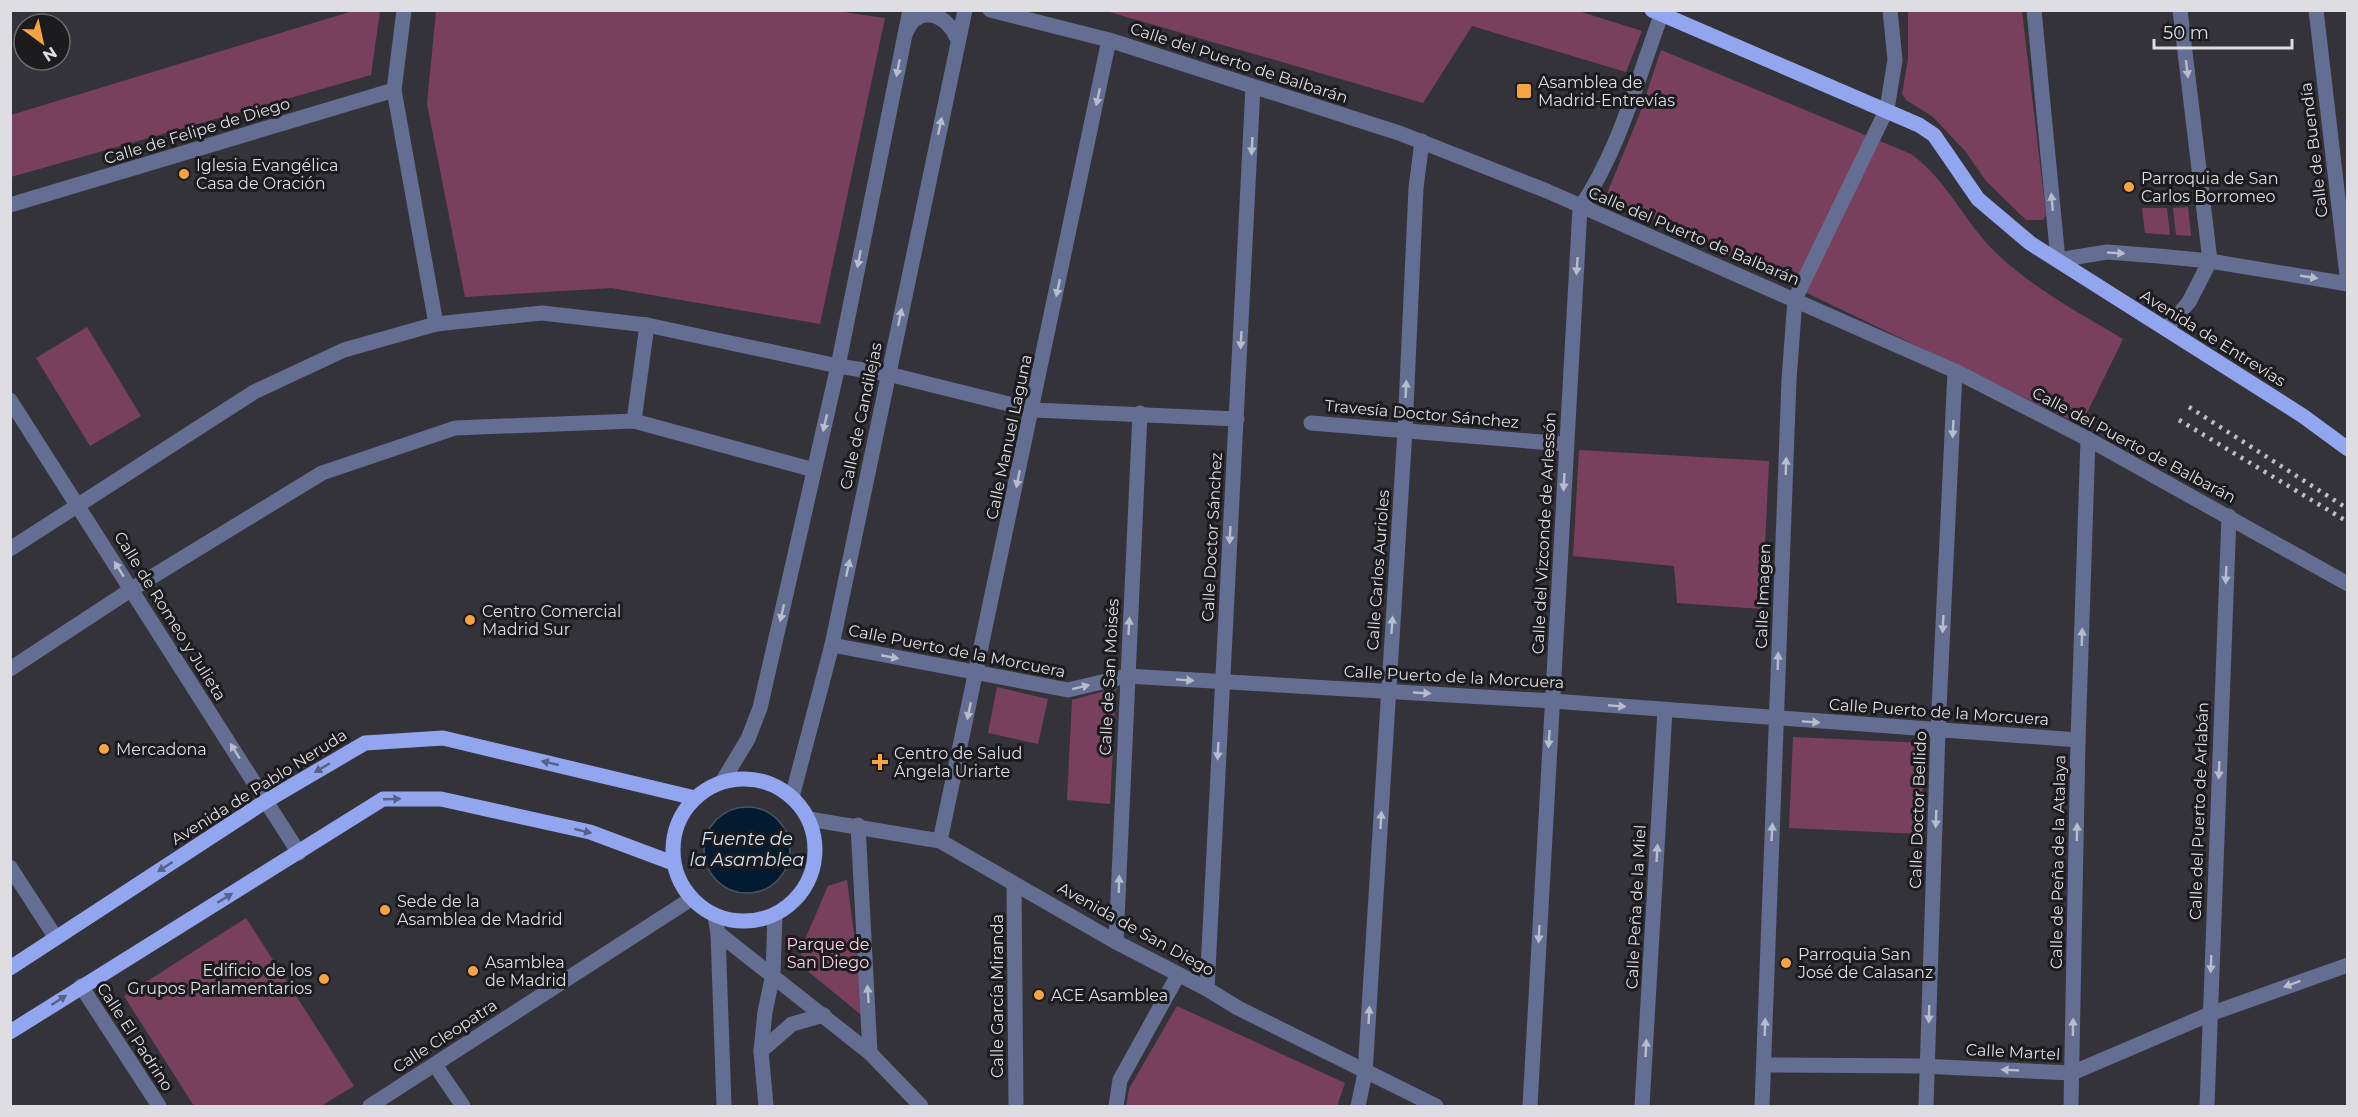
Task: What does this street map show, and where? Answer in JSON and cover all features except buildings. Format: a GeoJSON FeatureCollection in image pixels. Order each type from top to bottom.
{"type":"FeatureCollection","features":[{"type":"Feature","properties":{"kind":"main road"},"geometry":{"type":"LineString","coordinates":[[1659,12],[1887,109]]}},
{"type":"Feature","properties":{"kind":"main road","name":"Avenida de Entrevías"},"geometry":{"type":"LineString","coordinates":[[1887,109],[1934,135],[1978,199],[2000,221],[2303,416],[2348,449]]}},
{"type":"Feature","properties":{"kind":"main road","name":"Avenida de Pablo Neruda"},"geometry":{"type":"LineString","coordinates":[[10,968],[266,801],[365,742],[443,738],[695,798]]}},
{"type":"Feature","properties":{"kind":"main road"},"geometry":{"type":"LineString","coordinates":[[750,779],[770,783],[792,797],[809,819],[816,845],[812,872],[797,898],[775,915],[749,922],[715,916],[691,899],[679,880],[673,863],[676,827],[695,798],[706,789],[722,782],[750,779]]}},
{"type":"Feature","properties":{"kind":"main road"},"geometry":{"type":"LineString","coordinates":[[10,1032],[383,799],[441,799],[590,832],[673,863]]}},
{"type":"Feature","properties":{"kind":"street"},"geometry":{"type":"LineString","coordinates":[[404,10],[394,90],[436,324]]}},
{"type":"Feature","properties":{"kind":"street","name":"Calle de Candilejas"},"geometry":{"type":"LineString","coordinates":[[722,782],[748,739],[760,708],[838,366],[910,10]]}},
{"type":"Feature","properties":{"kind":"street","name":"Calle de Candilejas"},"geometry":{"type":"LineString","coordinates":[[792,797],[832,645],[965,10]]}},
{"type":"Feature","properties":{"kind":"street","name":"Calle del Puerto de Balbarán"},"geometry":{"type":"LineString","coordinates":[[990,10],[1109,40],[1422,141],[1547,191],[1581,208],[1795,299],[1955,371],[2088,439],[2348,584]]}},
{"type":"Feature","properties":{"kind":"street","name":"Calle Imagen"},"geometry":{"type":"LineString","coordinates":[[1762,1107],[1776,719],[1795,299],[1887,109],[1895,60],[1890,10]]}},
{"type":"Feature","properties":{"kind":"street"},"geometry":{"type":"LineString","coordinates":[[2034,10],[2058,260],[2107,252],[2210,261],[2347,284]]}},
{"type":"Feature","properties":{"kind":"street"},"geometry":{"type":"LineString","coordinates":[[2166,329],[2189,302],[2210,261],[2180,10]]}},
{"type":"Feature","properties":{"kind":"street","name":"Calle de Buendía"},"geometry":{"type":"LineString","coordinates":[[2316,10],[2347,284]]}},
{"type":"Feature","properties":{"kind":"street","name":"Calle del Vizconde de Arlessón"},"geometry":{"type":"LineString","coordinates":[[1530,1107],[1565,444],[1581,208],[1601,177],[1649,54],[1659,12]]}},
{"type":"Feature","properties":{"kind":"street"},"geometry":{"type":"LineString","coordinates":[[905,34],[919,18],[933,15],[946,21],[958,40]]}},
{"type":"Feature","properties":{"kind":"street","name":"Calle Manuel Laguna"},"geometry":{"type":"LineString","coordinates":[[940,841],[1033,410],[1109,40]]}},
{"type":"Feature","properties":{"kind":"street","name":"Calle Doctor Sánchez"},"geometry":{"type":"LineString","coordinates":[[1207,989],[1253,87]]}},
{"type":"Feature","properties":{"kind":"street","name":"Calle de Felipe de Diego"},"geometry":{"type":"LineString","coordinates":[[10,205],[394,90]]}},
{"type":"Feature","properties":{"kind":"street","name":"Calle Carlos Aurioles"},"geometry":{"type":"LineString","coordinates":[[1358,1107],[1365,1073],[1405,430],[1416,189],[1422,141]]}},
{"type":"Feature","properties":{"kind":"street"},"geometry":{"type":"LineString","coordinates":[[10,549],[254,392],[344,350],[436,324],[542,313],[647,325],[838,366],[888,374],[1033,410],[1237,419]]}},
{"type":"Feature","properties":{"kind":"street"},"geometry":{"type":"LineString","coordinates":[[634,421],[647,325]]}},
{"type":"Feature","properties":{"kind":"street","name":"Calle Doctor Bellido"},"geometry":{"type":"LineString","coordinates":[[1926,1107],[1938,730],[1955,371]]}},
{"type":"Feature","properties":{"kind":"street","name":"Calle de Romeo y Julieta"},"geometry":{"type":"LineString","coordinates":[[10,400],[299,853]]}},
{"type":"Feature","properties":{"kind":"street","name":"Calle de San Moisés"},"geometry":{"type":"LineString","coordinates":[[1116,942],[1140,413]]}},
{"type":"Feature","properties":{"kind":"street"},"geometry":{"type":"LineString","coordinates":[[10,669],[132,589],[322,473],[455,428],[634,421],[814,470]]}},
{"type":"Feature","properties":{"kind":"street","name":"Travesía Doctor Sánchez"},"geometry":{"type":"LineString","coordinates":[[1311,423],[1565,444]]}},
{"type":"Feature","properties":{"kind":"street","name":"Calle de Peña de la Atalaya"},"geometry":{"type":"LineString","coordinates":[[2071,1107],[2078,740],[2088,439]]}},
{"type":"Feature","properties":{"kind":"street","name":"Calle del Puerto de Arlabán"},"geometry":{"type":"LineString","coordinates":[[2207,1107],[2229,516]]}},
{"type":"Feature","properties":{"kind":"street","name":"Calle Puerto de la Morcuera"},"geometry":{"type":"LineString","coordinates":[[832,645],[1068,690],[1127,676],[1553,701],[2078,740]]}},
{"type":"Feature","properties":{"kind":"street","name":"Calle Peña de la Miel"},"geometry":{"type":"LineString","coordinates":[[1642,1107],[1665,710]]}},
{"type":"Feature","properties":{"kind":"street","name":"Avenida de San Diego"},"geometry":{"type":"LineString","coordinates":[[809,819],[858,825],[940,841],[1014,885],[1044,899],[1116,942],[1207,989],[1238,1008],[1436,1107]]}},
{"type":"Feature","properties":{"kind":"street"},"geometry":{"type":"LineString","coordinates":[[858,825],[870,1053]]}},
{"type":"Feature","properties":{"kind":"street"},"geometry":{"type":"LineString","coordinates":[[10,867],[56,939]]}},
{"type":"Feature","properties":{"kind":"street","name":"Calle García Miranda"},"geometry":{"type":"LineString","coordinates":[[1014,885],[1016,1107]]}},
{"type":"Feature","properties":{"kind":"street","name":"Calle Cleopatra"},"geometry":{"type":"LineString","coordinates":[[370,1107],[691,899]]}},
{"type":"Feature","properties":{"kind":"street"},"geometry":{"type":"LineString","coordinates":[[766,1107],[761,1051],[765,1012],[773,974],[775,915]]}},
{"type":"Feature","properties":{"kind":"street"},"geometry":{"type":"LineString","coordinates":[[715,916],[718,933],[724,1107]]}},
{"type":"Feature","properties":{"kind":"street"},"geometry":{"type":"LineString","coordinates":[[718,933],[773,974],[870,1053],[921,1107]]}},
{"type":"Feature","properties":{"kind":"street","name":"Calle Martel"},"geometry":{"type":"LineString","coordinates":[[1764,1065],[1928,1066],[2072,1073],[2210,1014],[2348,965]]}},
{"type":"Feature","properties":{"kind":"street"},"geometry":{"type":"LineString","coordinates":[[1116,1107],[1120,1080],[1178,975]]}},
{"type":"Feature","properties":{"kind":"street","name":"Calle El Padrino"},"geometry":{"type":"LineString","coordinates":[[81,986],[159,1107]]}},
{"type":"Feature","properties":{"kind":"street"},"geometry":{"type":"LineString","coordinates":[[761,1051],[792,1024],[824,1015]]}},
{"type":"Feature","properties":{"kind":"street"},"geometry":{"type":"LineString","coordinates":[[435,1065],[463,1107]]}},
{"type":"Feature","properties":{"kind":"green space"},"geometry":{"type":"Polygon","coordinates":[[[356,10],[380,11],[371,75],[11,177],[11,115],[356,10]]]}},
{"type":"Feature","properties":{"kind":"green space"},"geometry":{"type":"Polygon","coordinates":[[[1575,10],[1642,31],[1626,72],[1472,26],[1423,103],[1106,11],[1575,10]]]}},
{"type":"Feature","properties":{"kind":"green space"},"geometry":{"type":"Polygon","coordinates":[[[436,11],[836,11],[885,18],[820,324],[611,288],[465,297],[427,104],[436,11]]]}},
{"type":"Feature","properties":{"kind":"green space"},"geometry":{"type":"Polygon","coordinates":[[[1908,11],[2022,11],[2046,215],[2043,220],[2026,220],[1986,181],[1966,152],[1933,117],[1906,100],[1902,94],[1908,59],[1908,11]]]}},
{"type":"Feature","properties":{"kind":"green space"},"geometry":{"type":"Polygon","coordinates":[[[1661,50],[1911,154],[1935,176],[1973,227],[2008,264],[2056,299],[2123,339],[2081,425],[1606,196],[1640,113],[1661,50]]]}},
{"type":"Feature","properties":{"kind":"green space"},"geometry":{"type":"Polygon","coordinates":[[[2188,207],[2191,236],[2176,235],[2173,208],[2188,207]]]}},
{"type":"Feature","properties":{"kind":"green space"},"geometry":{"type":"Polygon","coordinates":[[[2142,208],[2167,208],[2170,235],[2145,233],[2142,208]]]}},
{"type":"Feature","properties":{"kind":"green space"},"geometry":{"type":"Polygon","coordinates":[[[87,327],[141,416],[90,446],[36,358],[87,327]]]}},
{"type":"Feature","properties":{"kind":"green space"},"geometry":{"type":"Polygon","coordinates":[[[1579,450],[1769,461],[1762,609],[1677,603],[1674,566],[1573,556],[1579,450]]]}},
{"type":"Feature","properties":{"kind":"green space"},"geometry":{"type":"Polygon","coordinates":[[[997,687],[1048,699],[1038,744],[988,733],[997,687]]]}},
{"type":"Feature","properties":{"kind":"green space"},"geometry":{"type":"Polygon","coordinates":[[[1116,688],[1110,804],[1067,800],[1072,700],[1116,688]]]}},
{"type":"Feature","properties":{"kind":"green space"},"geometry":{"type":"Polygon","coordinates":[[[1793,737],[1925,743],[1920,834],[1789,828],[1793,737]]]}},
{"type":"Feature","properties":{"kind":"green space","name":"Parque de San Diego"},"geometry":{"type":"Polygon","coordinates":[[[847,880],[865,1018],[804,968],[801,954],[803,944],[828,886],[847,880]]]}},
{"type":"Feature","properties":{"kind":"green space"},"geometry":{"type":"Polygon","coordinates":[[[246,918],[354,1086],[321,1106],[194,1106],[124,996],[246,918]]]}},
{"type":"Feature","properties":{"kind":"green space"},"geometry":{"type":"Polygon","coordinates":[[[1177,1006],[1345,1083],[1337,1106],[1126,1106],[1129,1089],[1177,1006]]]}},
{"type":"Feature","properties":{"kind":"water","name":"Fuente de la Asamblea"},"geometry":{"type":"Polygon","coordinates":[[[747,807],[771,814],[783,826],[790,850],[783,874],[771,886],[747,893],[723,886],[711,874],[704,850],[711,826],[723,814],[747,807]]]}},
{"type":"Feature","properties":{"kind":"railway"},"geometry":{"type":"LineString","coordinates":[[2189,407],[2348,509]]}},
{"type":"Feature","properties":{"kind":"railway"},"geometry":{"type":"LineString","coordinates":[[2179,420],[2348,522]]}},
{"type":"Feature","properties":{"kind":"place","name":"Asamblea de Madrid-Entrevías"},"geometry":{"type":"Point","coordinates":[1524,91]}},
{"type":"Feature","properties":{"kind":"place","name":"Iglesia Evangélica Casa de Oración"},"geometry":{"type":"Point","coordinates":[184,174]}},
{"type":"Feature","properties":{"kind":"place","name":"Parroquia de San Carlos Borromeo"},"geometry":{"type":"Point","coordinates":[2129,187]}},
{"type":"Feature","properties":{"kind":"place","name":"Centro Comercial Madrid Sur"},"geometry":{"type":"Point","coordinates":[470,620]}},
{"type":"Feature","properties":{"kind":"place","name":"Mercadona"},"geometry":{"type":"Point","coordinates":[104,749]}},
{"type":"Feature","properties":{"kind":"place","name":"Centro de Salud Ángela Uriarte"},"geometry":{"type":"Point","coordinates":[880,762]}},
{"type":"Feature","properties":{"kind":"place","name":"Sede de la Asamblea de Madrid"},"geometry":{"type":"Point","coordinates":[385,910]}},
{"type":"Feature","properties":{"kind":"place","name":"Parroquia San José de Calasanz"},"geometry":{"type":"Point","coordinates":[1786,963]}},
{"type":"Feature","properties":{"kind":"place","name":"Asamblea de Madrid"},"geometry":{"type":"Point","coordinates":[473,971]}},
{"type":"Feature","properties":{"kind":"place","name":"Edificio de los Grupos Parlamentarios"},"geometry":{"type":"Point","coordinates":[324,979]}},
{"type":"Feature","properties":{"kind":"place","name":"ACE Asamblea"},"geometry":{"type":"Point","coordinates":[1039,995]}}]}
